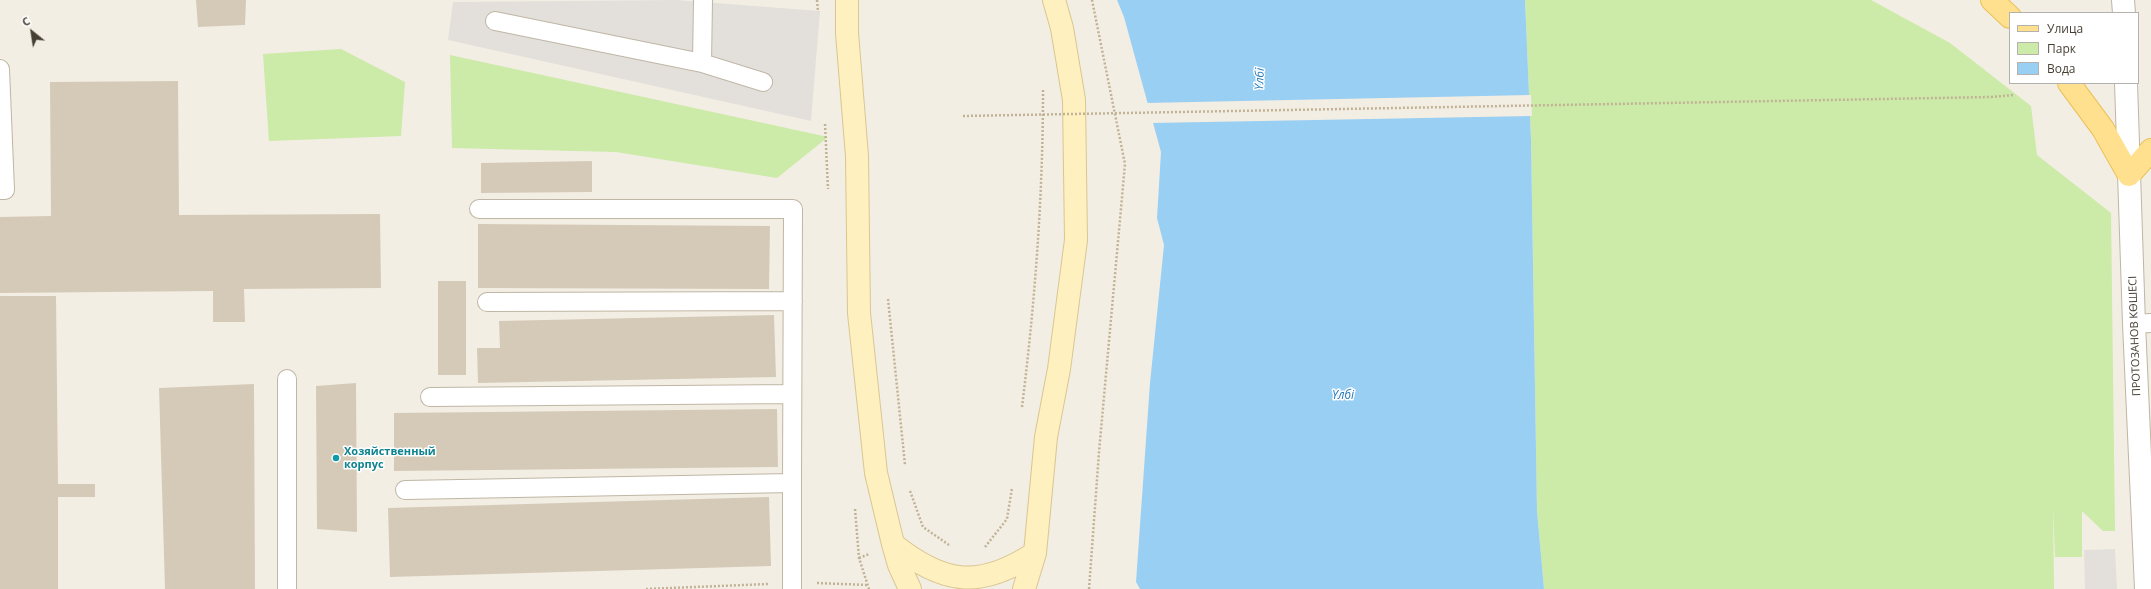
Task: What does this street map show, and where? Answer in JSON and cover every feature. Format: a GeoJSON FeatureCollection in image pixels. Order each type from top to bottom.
{"type":"FeatureCollection","features":[{"type":"Feature","properties":{"kind":"main road"},"geometry":{"type":"LineString","coordinates":[[847,0],[847,34],[857,156],[859,313],[876,473],[899,565],[910,589]]}},
{"type":"Feature","properties":{"kind":"main road"},"geometry":{"type":"LineString","coordinates":[[1024,589],[1035,553],[1046,437],[1059,369],[1076,240],[1074,100],[1062,28],[1054,0]]}},
{"type":"Feature","properties":{"kind":"main road"},"geometry":{"type":"LineString","coordinates":[[1992,0],[2009,16]]}},
{"type":"Feature","properties":{"kind":"main road"},"geometry":{"type":"LineString","coordinates":[[2070,84],[2103,129],[2129,176],[2151,150]]}},
{"type":"Feature","properties":{"kind":"main road"},"geometry":{"type":"LineString","coordinates":[[893,544],[915,562],[938,574],[964,580],[990,577],[1015,568],[1035,553]]}},
{"type":"Feature","properties":{"kind":"street"},"geometry":{"type":"LineString","coordinates":[[2123,0],[2124,12]]}},
{"type":"Feature","properties":{"kind":"street","name":"ПРОТОЗАНОВ КӨШЕСІ"},"geometry":{"type":"LineString","coordinates":[[2126,84],[2129,176],[2142,324],[2146,589]]}},
{"type":"Feature","properties":{"kind":"lane"},"geometry":{"type":"LineString","coordinates":[[702,63],[703,0]]}},
{"type":"Feature","properties":{"kind":"lane"},"geometry":{"type":"LineString","coordinates":[[495,21],[702,63],[763,82]]}},
{"type":"Feature","properties":{"kind":"lane"},"geometry":{"type":"LineString","coordinates":[[0,69],[5,190],[0,190]]}},
{"type":"Feature","properties":{"kind":"lane"},"geometry":{"type":"LineString","coordinates":[[479,209],[793,209],[792,585]]}},
{"type":"Feature","properties":{"kind":"lane"},"geometry":{"type":"LineString","coordinates":[[487,302],[793,301]]}},
{"type":"Feature","properties":{"kind":"lane"},"geometry":{"type":"LineString","coordinates":[[287,379],[287,589]]}},
{"type":"Feature","properties":{"kind":"lane"},"geometry":{"type":"LineString","coordinates":[[430,397],[792,394]]}},
{"type":"Feature","properties":{"kind":"lane"},"geometry":{"type":"LineString","coordinates":[[405,490],[792,483]]}},
{"type":"Feature","properties":{"kind":"path"},"geometry":{"type":"LineString","coordinates":[[1089,589],[1099,452],[1125,164],[1092,0]]}},
{"type":"Feature","properties":{"kind":"path"},"geometry":{"type":"LineString","coordinates":[[1022,408],[1032,330],[1043,170],[1043,84]]}},
{"type":"Feature","properties":{"kind":"path"},"geometry":{"type":"LineString","coordinates":[[963,116],[1991,97],[2014,95]]}},
{"type":"Feature","properties":{"kind":"path"},"geometry":{"type":"LineString","coordinates":[[887,294],[905,472]]}},
{"type":"Feature","properties":{"kind":"path"},"geometry":{"type":"LineString","coordinates":[[982,551],[1007,519],[1012,486]]}},
{"type":"Feature","properties":{"kind":"path"},"geometry":{"type":"LineString","coordinates":[[908,487],[923,527],[953,548]]}},
{"type":"Feature","properties":{"kind":"path"},"geometry":{"type":"LineString","coordinates":[[646,589],[792,585],[868,585]]}},
{"type":"Feature","properties":{"kind":"green space"},"geometry":{"type":"Polygon","coordinates":[[[1525,0],[1871,0],[1950,43],[2031,106],[2037,155],[2111,213],[2115,531],[2103,531],[2082,511],[2082,557],[2055,557],[2053,506],[2054,589],[1544,589],[1537,511],[1531,140],[1525,0]]]}},
{"type":"Feature","properties":{"kind":"green space"},"geometry":{"type":"Polygon","coordinates":[[[341,49],[405,82],[401,136],[269,141],[263,54],[341,49]]]}},
{"type":"Feature","properties":{"kind":"green space"},"geometry":{"type":"Polygon","coordinates":[[[450,55],[828,137],[777,178],[616,152],[452,148],[450,55]]]}},
{"type":"Feature","properties":{"kind":"shaded area"},"geometry":{"type":"Polygon","coordinates":[[[676,0],[820,11],[811,121],[448,40],[453,2],[676,0]]]}},
{"type":"Feature","properties":{"kind":"shaded area"},"geometry":{"type":"Polygon","coordinates":[[[2115,549],[2117,589],[2085,589],[2084,550],[2115,549]]]}},
{"type":"Feature","properties":{"kind":"water","name":"Үлбі"},"geometry":{"type":"Polygon","coordinates":[[[1117,0],[1525,0],[1531,140],[1537,511],[1544,589],[1140,589],[1136,582],[1150,383],[1164,245],[1157,218],[1161,152],[1124,17],[1117,0]]]}},
{"type":"Feature","properties":{"kind":"pier"},"geometry":{"type":"Polygon","coordinates":[[[1531,95],[1532,116],[1151,123],[1146,103],[1531,95]]]}},
{"type":"Feature","properties":{"kind":"building"},"geometry":{"type":"Polygon","coordinates":[[[196,0],[246,0],[245,25],[198,27],[196,0]]]}},
{"type":"Feature","properties":{"kind":"building"},"geometry":{"type":"Polygon","coordinates":[[[178,81],[179,215],[380,214],[381,288],[244,289],[245,322],[213,322],[213,291],[0,293],[0,217],[51,216],[50,82],[178,81]]]}},
{"type":"Feature","properties":{"kind":"building"},"geometry":{"type":"Polygon","coordinates":[[[592,161],[592,192],[481,193],[481,163],[592,161]]]}},
{"type":"Feature","properties":{"kind":"building"},"geometry":{"type":"Polygon","coordinates":[[[478,224],[770,226],[769,289],[478,288],[478,224]]]}},
{"type":"Feature","properties":{"kind":"building"},"geometry":{"type":"Polygon","coordinates":[[[438,281],[466,281],[466,375],[438,375],[438,281]]]}},
{"type":"Feature","properties":{"kind":"building"},"geometry":{"type":"Polygon","coordinates":[[[0,296],[56,296],[58,484],[95,484],[95,497],[58,497],[58,589],[0,589],[0,296]]]}},
{"type":"Feature","properties":{"kind":"building"},"geometry":{"type":"Polygon","coordinates":[[[774,315],[776,377],[478,383],[477,348],[500,348],[499,321],[774,315]]]}},
{"type":"Feature","properties":{"kind":"building","name":"Хозяйственный корпус"},"geometry":{"type":"Polygon","coordinates":[[[356,383],[357,532],[317,529],[316,386],[356,383]]]}},
{"type":"Feature","properties":{"kind":"building"},"geometry":{"type":"Polygon","coordinates":[[[254,384],[255,589],[165,589],[159,388],[254,384]]]}},
{"type":"Feature","properties":{"kind":"building"},"geometry":{"type":"Polygon","coordinates":[[[777,409],[778,467],[394,471],[394,413],[777,409]]]}},
{"type":"Feature","properties":{"kind":"building"},"geometry":{"type":"Polygon","coordinates":[[[769,497],[771,566],[390,577],[388,508],[769,497]]]}},
{"type":"Feature","properties":{"kind":"place","name":"Хозяйственный корпус"},"geometry":{"type":"Point","coordinates":[336,458]}}]}
